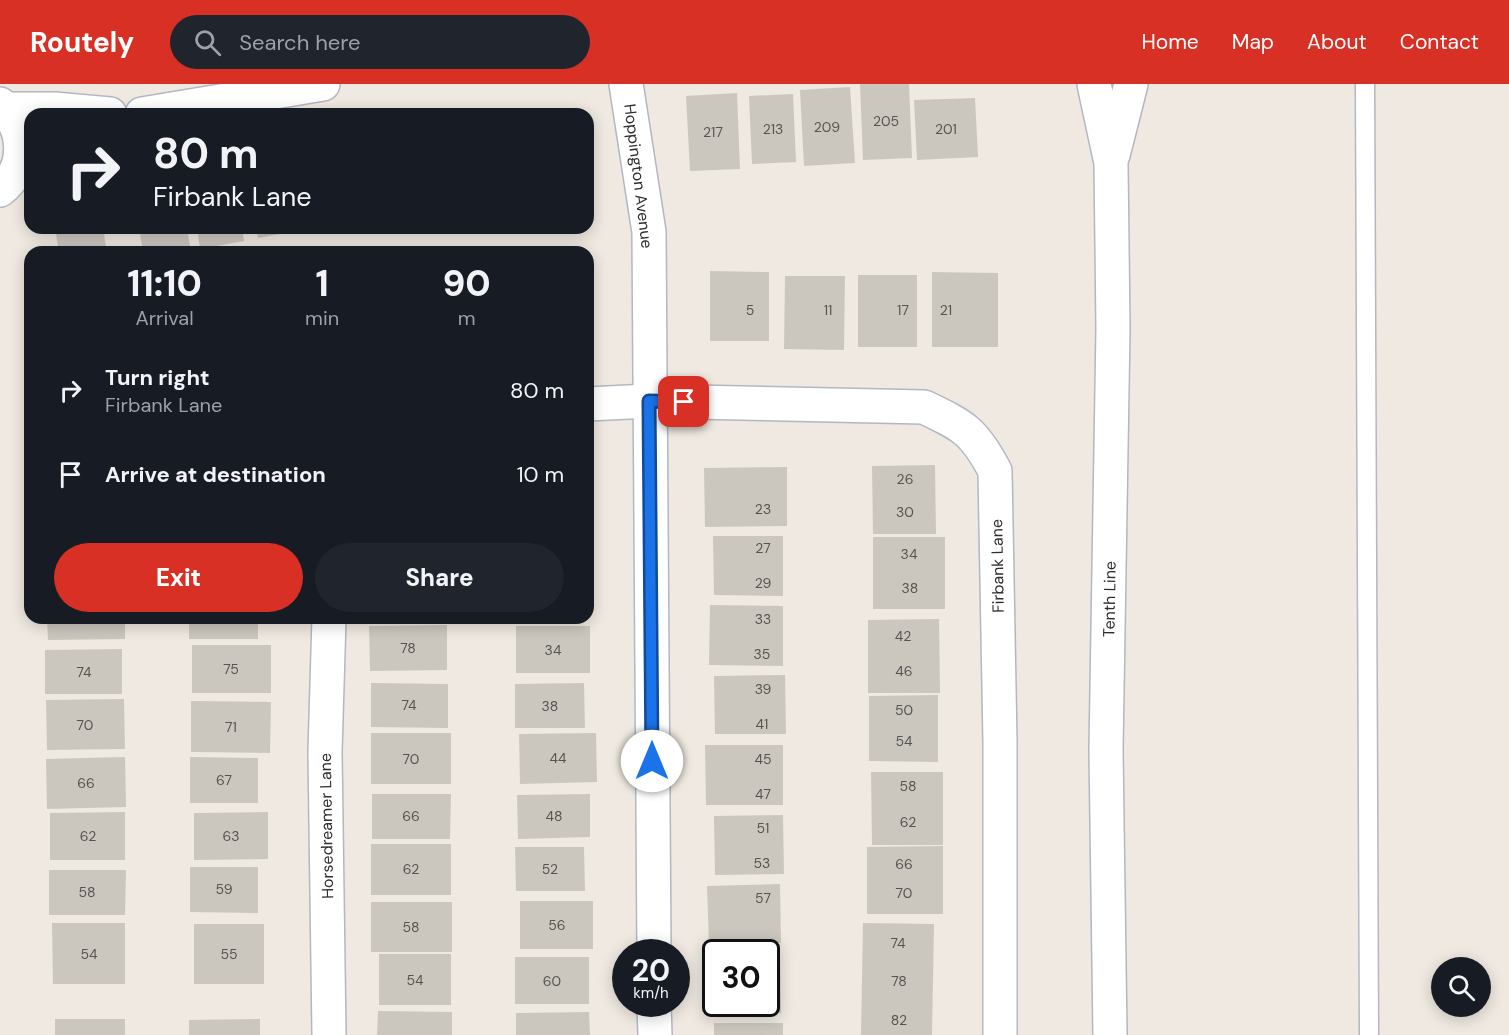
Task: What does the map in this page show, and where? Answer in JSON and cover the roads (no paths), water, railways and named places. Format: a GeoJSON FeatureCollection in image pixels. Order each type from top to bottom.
{"type":"FeatureCollection","features":[{"type":"Feature","properties":{"kind":"street"},"geometry":{"type":"LineString","coordinates":[[178,108],[323,84]]}},
{"type":"Feature","properties":{"kind":"street","name":"Hoppington Avenue"},"geometry":{"type":"LineString","coordinates":[[626,84],[649,232],[654,939]]}},
{"type":"Feature","properties":{"kind":"street","name":"Tenth Line"},"geometry":{"type":"LineString","coordinates":[[1094,84],[1111,163],[1113,328],[1106,750],[1110,1035]]}},
{"type":"Feature","properties":{"kind":"street","name":"Tenth Line"},"geometry":{"type":"LineString","coordinates":[[1111,163],[1131,84]]}},
{"type":"Feature","properties":{"kind":"street"},"geometry":{"type":"LineString","coordinates":[[3,107],[28,108]]}},
{"type":"Feature","properties":{"kind":"street"},"geometry":{"type":"LineString","coordinates":[[0,212],[16,172],[20,135],[3,107]]}},
{"type":"Feature","properties":{"kind":"street"},"geometry":{"type":"LineString","coordinates":[[594,404],[649,401]]}},
{"type":"Feature","properties":{"kind":"street","name":"Firbank Lane"},"geometry":{"type":"LineString","coordinates":[[649,401],[924,407],[962,425],[981,444],[995,471],[1000,742],[1000,1035]]}},
{"type":"Feature","properties":{"kind":"street","name":"Horsedreamer Lane"},"geometry":{"type":"LineString","coordinates":[[329,624],[325,752],[329,1035]]}},
{"type":"Feature","properties":{"kind":"street"},"geometry":{"type":"LineString","coordinates":[[654,1017],[655,1035]]}},
{"type":"Feature","properties":{"kind":"lane"},"geometry":{"type":"LineString","coordinates":[[1365,84],[1369,1035]]}}]}
